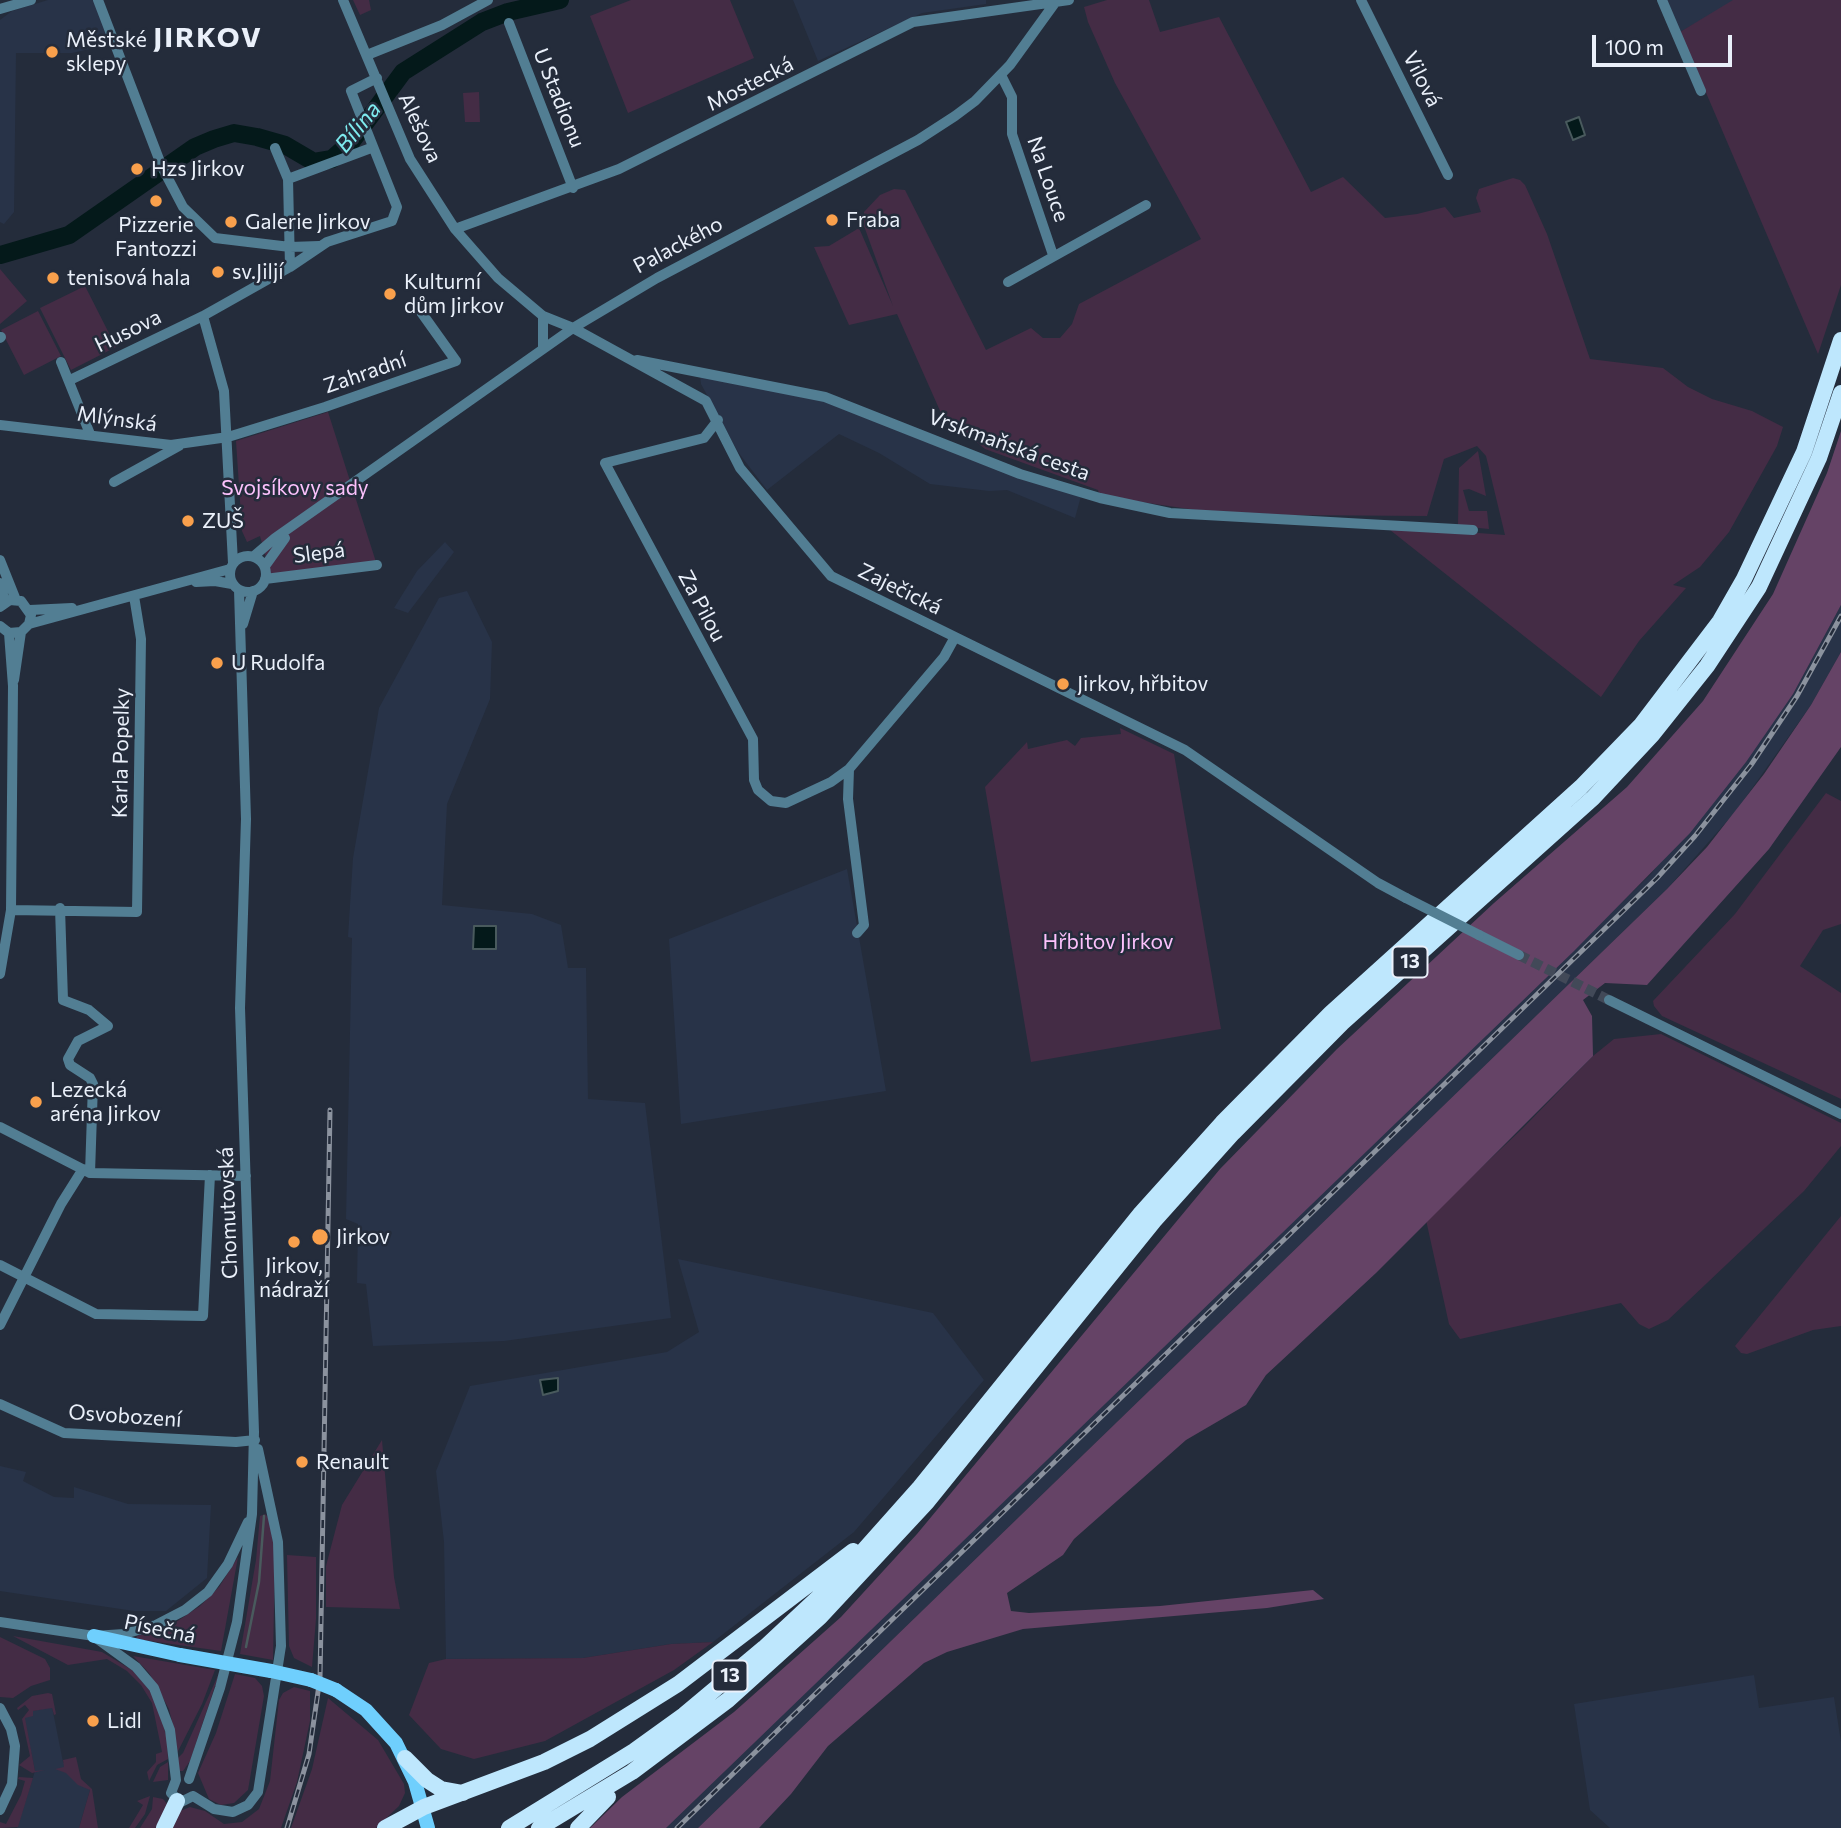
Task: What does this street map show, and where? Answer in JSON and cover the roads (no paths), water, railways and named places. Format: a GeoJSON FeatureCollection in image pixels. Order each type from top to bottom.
{"type":"FeatureCollection","features":[{"type":"Feature","properties":{"kind":"highway","name":"13"},"geometry":{"type":"LineString","coordinates":[[509,1828],[634,1751],[684,1715],[764,1648],[839,1578],[920,1487],[1073,1295],[1222,1123],[1331,1013],[1581,787],[1641,725],[1714,630],[1744,579],[1804,452],[1841,340]]}},
{"type":"Feature","properties":{"kind":"highway","name":"13"},"geometry":{"type":"LineString","coordinates":[[539,1828],[632,1772],[728,1700],[820,1617],[870,1567],[936,1492],[1154,1221],[1233,1133],[1342,1023],[1593,798],[1652,735],[1707,666],[1759,587],[1819,458],[1841,393]]}},
{"type":"Feature","properties":{"kind":"highway"},"geometry":{"type":"LineString","coordinates":[[386,1828],[424,1807],[466,1793],[590,1739],[678,1684],[853,1551],[920,1487]]}},
{"type":"Feature","properties":{"kind":"highway"},"geometry":{"type":"LineString","coordinates":[[405,1758],[427,1780],[441,1789],[466,1793]]}},
{"type":"Feature","properties":{"kind":"highway"},"geometry":{"type":"LineString","coordinates":[[578,1828],[593,1809],[632,1772]]}},
{"type":"Feature","properties":{"kind":"highway"},"geometry":{"type":"LineString","coordinates":[[164,1828],[185,1798]]}},
{"type":"Feature","properties":{"kind":"main road","name":"Písečná"},"geometry":{"type":"LineString","coordinates":[[94,1636],[311,1680],[336,1690],[376,1720],[405,1758],[424,1807],[428,1828]]}},
{"type":"Feature","properties":{"kind":"street"},"geometry":{"type":"LineString","coordinates":[[0,9],[31,0]]}},
{"type":"Feature","properties":{"kind":"street"},"geometry":{"type":"LineString","coordinates":[[98,0],[163,170],[183,207],[215,239],[290,247],[320,246],[392,221],[397,207],[359,118],[351,91],[377,78]]}},
{"type":"Feature","properties":{"kind":"street","name":"Alešova"},"geometry":{"type":"LineString","coordinates":[[343,0],[410,159],[455,229]]}},
{"type":"Feature","properties":{"kind":"street"},"geometry":{"type":"LineString","coordinates":[[367,55],[442,25],[488,0]]}},
{"type":"Feature","properties":{"kind":"street","name":"Mostecká"},"geometry":{"type":"LineString","coordinates":[[455,229],[573,188],[691,136],[914,22],[1009,6],[1069,0]]}},
{"type":"Feature","properties":{"kind":"street","name":"Vilová"},"geometry":{"type":"LineString","coordinates":[[1361,0],[1448,175]]}},
{"type":"Feature","properties":{"kind":"street"},"geometry":{"type":"LineString","coordinates":[[1662,0],[1701,91]]}},
{"type":"Feature","properties":{"kind":"street","name":"Palackého"},"geometry":{"type":"LineString","coordinates":[[250,556],[573,328],[657,278],[918,139],[975,101],[1001,75],[1056,2]]}},
{"type":"Feature","properties":{"kind":"street","name":"U Stadionu"},"geometry":{"type":"LineString","coordinates":[[509,23],[573,188]]}},
{"type":"Feature","properties":{"kind":"street","name":"Na Louce"},"geometry":{"type":"LineString","coordinates":[[1001,75],[1012,97],[1012,134],[1053,255]]}},
{"type":"Feature","properties":{"kind":"street"},"geometry":{"type":"LineString","coordinates":[[275,148],[288,178],[290,267]]}},
{"type":"Feature","properties":{"kind":"street"},"geometry":{"type":"LineString","coordinates":[[288,178],[371,148]]}},
{"type":"Feature","properties":{"kind":"street","name":"Na Louce"},"geometry":{"type":"LineString","coordinates":[[1008,282],[1146,205]]}},
{"type":"Feature","properties":{"kind":"street","name":"Zaječická"},"geometry":{"type":"LineString","coordinates":[[455,229],[498,278],[543,316],[573,328],[624,357],[692,390],[706,401],[718,420],[740,468],[831,576],[1185,750],[1378,883],[1520,955]]}},
{"type":"Feature","properties":{"kind":"street","name":"Husova"},"geometry":{"type":"LineString","coordinates":[[70,380],[203,316],[290,267],[320,246]]}},
{"type":"Feature","properties":{"kind":"street","name":"Zahradní"},"geometry":{"type":"LineString","coordinates":[[228,437],[456,361],[421,312]]}},
{"type":"Feature","properties":{"kind":"street","name":"Chomutovská"},"geometry":{"type":"LineString","coordinates":[[189,1779],[220,1688],[237,1622],[252,1514],[255,1440],[240,958],[247,819],[239,637],[236,587],[231,566],[228,437],[224,391],[203,316]]}},
{"type":"Feature","properties":{"kind":"street"},"geometry":{"type":"LineString","coordinates":[[543,316],[543,348]]}},
{"type":"Feature","properties":{"kind":"street","name":"Vrskmaňská cesta"},"geometry":{"type":"LineString","coordinates":[[624,357],[825,397],[1020,474],[1100,498],[1170,513],[1473,530]]}},
{"type":"Feature","properties":{"kind":"street"},"geometry":{"type":"LineString","coordinates":[[61,362],[90,434]]}},
{"type":"Feature","properties":{"kind":"street","name":"Za Pilou"},"geometry":{"type":"LineString","coordinates":[[718,420],[704,438],[604,463],[752,739],[754,780],[758,790],[771,801],[786,803],[849,769]]}},
{"type":"Feature","properties":{"kind":"street","name":"Mlýnská"},"geometry":{"type":"LineString","coordinates":[[0,425],[171,445],[228,437]]}},
{"type":"Feature","properties":{"kind":"street"},"geometry":{"type":"LineString","coordinates":[[114,482],[183,444]]}},
{"type":"Feature","properties":{"kind":"street","name":"Palackého"},"geometry":{"type":"LineString","coordinates":[[265,566],[275,548],[306,518]]}},
{"type":"Feature","properties":{"kind":"street"},"geometry":{"type":"LineString","coordinates":[[231,532],[250,556],[265,566],[265,579]]}},
{"type":"Feature","properties":{"kind":"street"},"geometry":{"type":"LineString","coordinates":[[15,629],[169,586],[231,566],[250,556]]}},
{"type":"Feature","properties":{"kind":"street"},"geometry":{"type":"LineString","coordinates":[[0,560],[7,603]]}},
{"type":"Feature","properties":{"kind":"street","name":"Slepá"},"geometry":{"type":"LineString","coordinates":[[265,579],[377,565]]}},
{"type":"Feature","properties":{"kind":"street","name":"Chomutovská"},"geometry":{"type":"LineString","coordinates":[[239,637],[253,591],[265,579]]}},
{"type":"Feature","properties":{"kind":"street"},"geometry":{"type":"LineString","coordinates":[[169,586],[209,580],[253,591]]}},
{"type":"Feature","properties":{"kind":"street"},"geometry":{"type":"LineString","coordinates":[[0,583],[7,603]]}},
{"type":"Feature","properties":{"kind":"street","name":"Karla Popelky"},"geometry":{"type":"LineString","coordinates":[[60,908],[137,912],[141,639],[134,596]]}},
{"type":"Feature","properties":{"kind":"street"},"geometry":{"type":"LineString","coordinates":[[7,603],[30,610],[86,607]]}},
{"type":"Feature","properties":{"kind":"street"},"geometry":{"type":"LineString","coordinates":[[0,974],[11,909],[15,629],[30,610]]}},
{"type":"Feature","properties":{"kind":"street"},"geometry":{"type":"LineString","coordinates":[[857,933],[864,925],[848,799],[849,769],[944,657],[955,637]]}},
{"type":"Feature","properties":{"kind":"street"},"geometry":{"type":"LineString","coordinates":[[0,1325],[61,1204],[86,1171],[93,1084],[90,1078],[70,1065],[68,1059],[78,1041],[108,1026],[89,1010],[63,1000],[60,908],[11,909]]}},
{"type":"Feature","properties":{"kind":"street"},"geometry":{"type":"LineString","coordinates":[[1609,1000],[1841,1114]]}},
{"type":"Feature","properties":{"kind":"street"},"geometry":{"type":"LineString","coordinates":[[0,1127],[86,1171],[246,1175]]}},
{"type":"Feature","properties":{"kind":"street"},"geometry":{"type":"LineString","coordinates":[[0,1265],[96,1314],[202,1316],[210,1175]]}},
{"type":"Feature","properties":{"kind":"street","name":"Osvobození"},"geometry":{"type":"LineString","coordinates":[[0,1404],[64,1433],[236,1442],[255,1440]]}},
{"type":"Feature","properties":{"kind":"street"},"geometry":{"type":"LineString","coordinates":[[94,1636],[136,1667],[158,1694],[168,1722],[176,1780],[171,1789],[185,1798],[228,1812],[239,1810],[252,1802],[258,1792],[274,1672],[281,1646],[278,1542],[264,1470],[255,1440]]}},
{"type":"Feature","properties":{"kind":"street"},"geometry":{"type":"LineString","coordinates":[[94,1636],[144,1629],[191,1606],[222,1574],[252,1514]]}},
{"type":"Feature","properties":{"kind":"street","name":"Písečná"},"geometry":{"type":"LineString","coordinates":[[0,1622],[94,1636]]}},
{"type":"Feature","properties":{"kind":"street"},"geometry":{"type":"LineString","coordinates":[[0,1708],[11,1728],[15,1746],[12,1784],[0,1810]]}},
{"type":"Feature","properties":{"kind":"street"},"geometry":{"type":"LineString","coordinates":[[176,1780],[189,1779],[195,1789],[185,1798]]}},
{"type":"Feature","properties":{"kind":"waterway","name":"Bílina"},"geometry":{"type":"LineString","coordinates":[[0,255],[69,235],[195,147],[234,133],[285,145],[314,162],[332,159],[352,141],[403,72],[482,22],[508,12],[560,0]]}},
{"type":"Feature","properties":{"kind":"waterway"},"geometry":{"type":"LineString","coordinates":[[246,1647],[259,1582],[264,1516]]}},
{"type":"Feature","properties":{"kind":"tunnel"},"geometry":{"type":"LineString","coordinates":[[1519,955],[1609,1000]]}},
{"type":"Feature","properties":{"kind":"railway"},"geometry":{"type":"LineString","coordinates":[[677,1828],[1657,878],[1695,836],[1751,765],[1797,696],[1841,616]]}},
{"type":"Feature","properties":{"kind":"railway"},"geometry":{"type":"LineString","coordinates":[[287,1828],[309,1754],[320,1678],[330,1110]]}},
{"type":"Feature","properties":{"kind":"place","name":"Městské sklepy"},"geometry":{"type":"Point","coordinates":[52,52]}},
{"type":"Feature","properties":{"kind":"place","name":"Hzs Jirkov"},"geometry":{"type":"Point","coordinates":[137,169]}},
{"type":"Feature","properties":{"kind":"place","name":"Pizzerie Fantozzi"},"geometry":{"type":"Point","coordinates":[156,201]}},
{"type":"Feature","properties":{"kind":"place","name":"Fraba"},"geometry":{"type":"Point","coordinates":[832,220]}},
{"type":"Feature","properties":{"kind":"place","name":"Galerie Jirkov"},"geometry":{"type":"Point","coordinates":[231,222]}},
{"type":"Feature","properties":{"kind":"place","name":"sv.Jiljí"},"geometry":{"type":"Point","coordinates":[218,272]}},
{"type":"Feature","properties":{"kind":"place","name":"tenisová hala"},"geometry":{"type":"Point","coordinates":[53,278]}},
{"type":"Feature","properties":{"kind":"place","name":"Kulturní dům Jirkov"},"geometry":{"type":"Point","coordinates":[390,294]}},
{"type":"Feature","properties":{"kind":"place","name":"ZUŠ"},"geometry":{"type":"Point","coordinates":[188,521]}},
{"type":"Feature","properties":{"kind":"place","name":"U Rudolfa"},"geometry":{"type":"Point","coordinates":[217,663]}},
{"type":"Feature","properties":{"kind":"place","name":"Jirkov, hřbitov"},"geometry":{"type":"Point","coordinates":[1063,684]}},
{"type":"Feature","properties":{"kind":"place","name":"Lezecká aréna Jirkov"},"geometry":{"type":"Point","coordinates":[36,1102]}},
{"type":"Feature","properties":{"kind":"place","name":"Jirkov"},"geometry":{"type":"Point","coordinates":[320,1237]}},
{"type":"Feature","properties":{"kind":"place","name":"Jirkov, nádraží"},"geometry":{"type":"Point","coordinates":[294,1242]}},
{"type":"Feature","properties":{"kind":"place","name":"Renault"},"geometry":{"type":"Point","coordinates":[302,1462]}},
{"type":"Feature","properties":{"kind":"place","name":"Lidl"},"geometry":{"type":"Point","coordinates":[93,1721]}},
{"type":"Feature","properties":{"kind":"district","name":"JIRKOV"},"geometry":{"type":"Point","coordinates":[208,38]}},
{"type":"Feature","properties":{"kind":"park label","name":"Svojsíkovy sady"},"geometry":{"type":"Point","coordinates":[295,488]}},
{"type":"Feature","properties":{"kind":"park label","name":"Hřbitov Jirkov"},"geometry":{"type":"Point","coordinates":[1108,942]}}]}
